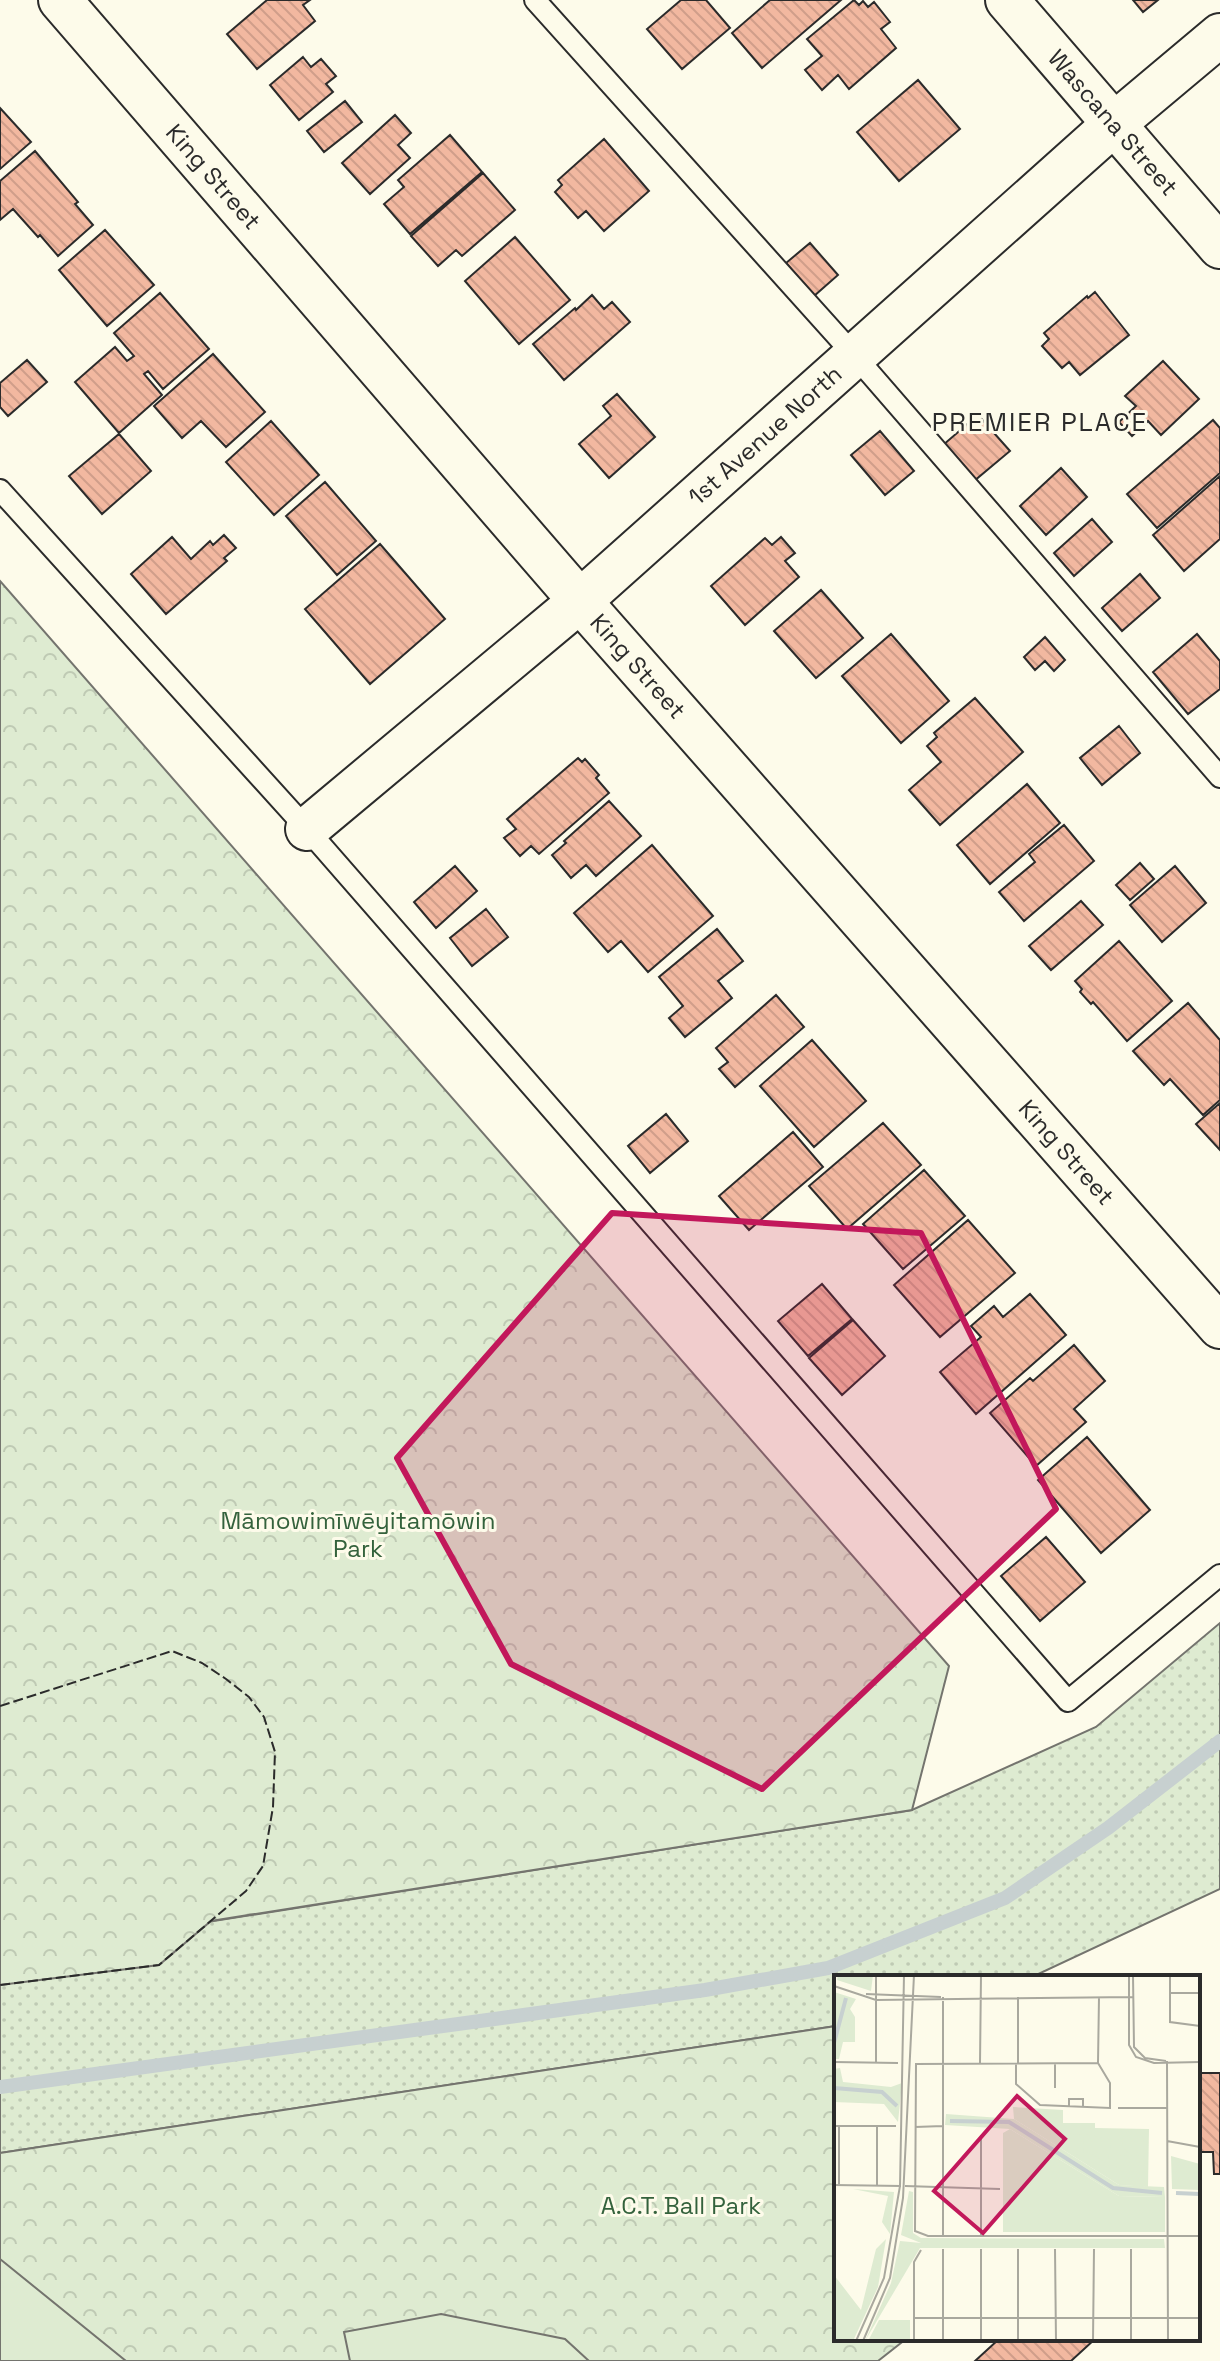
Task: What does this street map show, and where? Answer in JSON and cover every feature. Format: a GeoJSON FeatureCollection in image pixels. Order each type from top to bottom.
{"type":"FeatureCollection","features":[{"type":"Feature","properties":{"kind":"street","name":"King Street"},"geometry":{"type":"LineString","coordinates":[[60,0],[580,601],[1220,1327]]}},
{"type":"Feature","properties":{"kind":"street","name":"Wascana Street"},"geometry":{"type":"LineString","coordinates":[[1007,0],[1220,247]]}},
{"type":"Feature","properties":{"kind":"street","name":"1st Avenue North"},"geometry":{"type":"LineString","coordinates":[[307,829],[580,601],[1114,124],[1220,35]]}},
{"type":"Feature","properties":{"kind":"lane"},"geometry":{"type":"LineString","coordinates":[[535,0],[855,356],[1220,777]]}},
{"type":"Feature","properties":{"kind":"lane"},"geometry":{"type":"LineString","coordinates":[[0,490],[307,829],[1068,1701],[1220,1575]]}},
{"type":"Feature","properties":{"kind":"highlighted area"},"geometry":{"type":"Polygon","coordinates":[[[612,1213],[921,1233],[1056,1509],[762,1789],[511,1664],[397,1458],[612,1213]]]}},
{"type":"Feature","properties":{"kind":"green space","name":"Māmowimīwēyitamōwin Park"},"geometry":{"type":"Polygon","coordinates":[[[0,581],[949,1666],[912,1810],[211,1921],[159,1965],[0,1985],[0,581]]]}},
{"type":"Feature","properties":{"kind":"green space"},"geometry":{"type":"Polygon","coordinates":[[[1220,1623],[1220,1889],[1036,1975],[834,1975],[834,2026],[0,2153],[0,1955],[912,1810],[1096,1727],[1220,1623]]]}},
{"type":"Feature","properties":{"kind":"green space","name":"A.C.T. Ball Park"},"geometry":{"type":"Polygon","coordinates":[[[834,2026],[834,2341],[903,2341],[878,2361],[0,2361],[0,2153],[834,2026]]]}},
{"type":"Feature","properties":{"kind":"green space"},"geometry":{"type":"Polygon","coordinates":[[[0,2259],[126,2361],[0,2361],[0,2259]]]}},
{"type":"Feature","properties":{"kind":"green space"},"geometry":{"type":"Polygon","coordinates":[[[441,2314],[565,2339],[589,2361],[350,2361],[344,2332],[441,2314]]]}},
{"type":"Feature","properties":{"kind":"building"},"geometry":{"type":"Polygon","coordinates":[[[267,0],[310,0],[303,5],[315,21],[257,69],[227,34],[267,0]]]}},
{"type":"Feature","properties":{"kind":"building"},"geometry":{"type":"Polygon","coordinates":[[[681,0],[706,0],[730,28],[682,69],[647,29],[681,0]]]}},
{"type":"Feature","properties":{"kind":"building"},"geometry":{"type":"Polygon","coordinates":[[[770,0],[841,0],[762,68],[732,33],[770,0]]]}},
{"type":"Feature","properties":{"kind":"building"},"geometry":{"type":"Polygon","coordinates":[[[854,0],[859,5],[863,1],[868,7],[874,2],[890,22],[881,29],[896,48],[849,89],[838,75],[822,90],[805,70],[822,56],[807,39],[854,0]]]}},
{"type":"Feature","properties":{"kind":"building"},"geometry":{"type":"Polygon","coordinates":[[[1133,0],[1158,0],[1143,12],[1133,0]]]}},
{"type":"Feature","properties":{"kind":"building"},"geometry":{"type":"Polygon","coordinates":[[[303,57],[311,67],[321,59],[336,76],[326,84],[333,92],[299,120],[270,85],[303,57]]]}},
{"type":"Feature","properties":{"kind":"building"},"geometry":{"type":"Polygon","coordinates":[[[918,80],[960,129],[899,181],[857,132],[918,80]]]}},
{"type":"Feature","properties":{"kind":"building"},"geometry":{"type":"Polygon","coordinates":[[[345,101],[362,122],[324,152],[307,131],[345,101]]]}},
{"type":"Feature","properties":{"kind":"building"},"geometry":{"type":"Polygon","coordinates":[[[0,108],[31,142],[0,169],[0,108]]]}},
{"type":"Feature","properties":{"kind":"building"},"geometry":{"type":"Polygon","coordinates":[[[395,115],[411,133],[398,145],[410,158],[370,194],[342,163],[395,115]]]}},
{"type":"Feature","properties":{"kind":"building"},"geometry":{"type":"Polygon","coordinates":[[[450,135],[482,172],[410,234],[384,204],[404,187],[398,180],[450,135]]]}},
{"type":"Feature","properties":{"kind":"building"},"geometry":{"type":"Polygon","coordinates":[[[604,139],[649,191],[604,231],[586,211],[578,218],[555,192],[562,185],[558,180],[604,139]]]}},
{"type":"Feature","properties":{"kind":"building"},"geometry":{"type":"Polygon","coordinates":[[[35,151],[93,225],[58,256],[13,209],[0,220],[0,181],[35,151]]]}},
{"type":"Feature","properties":{"kind":"building"},"geometry":{"type":"Polygon","coordinates":[[[483,173],[515,210],[462,256],[456,250],[438,266],[411,236],[483,173]]]}},
{"type":"Feature","properties":{"kind":"building"},"geometry":{"type":"Polygon","coordinates":[[[105,230],[154,285],[107,326],[59,270],[105,230]]]}},
{"type":"Feature","properties":{"kind":"building"},"geometry":{"type":"Polygon","coordinates":[[[515,237],[570,300],[519,344],[465,281],[515,237]]]}},
{"type":"Feature","properties":{"kind":"building"},"geometry":{"type":"Polygon","coordinates":[[[810,243],[838,275],[814,296],[786,263],[810,243]]]}},
{"type":"Feature","properties":{"kind":"building"},"geometry":{"type":"Polygon","coordinates":[[[1095,292],[1129,335],[1080,375],[1069,362],[1062,368],[1042,346],[1049,339],[1044,333],[1095,292]]]}},
{"type":"Feature","properties":{"kind":"building"},"geometry":{"type":"Polygon","coordinates":[[[160,293],[209,349],[163,389],[148,371],[144,374],[162,395],[119,433],[75,382],[115,347],[127,361],[134,356],[114,333],[160,293]]]}},
{"type":"Feature","properties":{"kind":"building"},"geometry":{"type":"Polygon","coordinates":[[[592,295],[604,309],[612,302],[630,322],[564,380],[533,344],[592,295]]]}},
{"type":"Feature","properties":{"kind":"building"},"geometry":{"type":"Polygon","coordinates":[[[213,354],[265,412],[226,447],[201,421],[182,438],[154,406],[213,354]]]}},
{"type":"Feature","properties":{"kind":"building"},"geometry":{"type":"Polygon","coordinates":[[[27,360],[47,382],[8,416],[0,407],[0,383],[27,360]]]}},
{"type":"Feature","properties":{"kind":"building"},"geometry":{"type":"Polygon","coordinates":[[[1163,361],[1199,399],[1161,435],[1148,421],[1132,436],[1119,422],[1136,406],[1125,396],[1163,361]]]}},
{"type":"Feature","properties":{"kind":"building"},"geometry":{"type":"Polygon","coordinates":[[[617,394],[655,437],[609,478],[579,444],[611,416],[603,406],[617,394]]]}},
{"type":"Feature","properties":{"kind":"building"},"geometry":{"type":"Polygon","coordinates":[[[978,415],[1010,451],[974,481],[943,445],[978,415]]]}},
{"type":"Feature","properties":{"kind":"building"},"geometry":{"type":"Polygon","coordinates":[[[1213,420],[1220,428],[1220,473],[1157,528],[1127,494],[1213,420]]]}},
{"type":"Feature","properties":{"kind":"building"},"geometry":{"type":"Polygon","coordinates":[[[271,421],[319,475],[274,515],[226,462],[271,421]]]}},
{"type":"Feature","properties":{"kind":"building"},"geometry":{"type":"Polygon","coordinates":[[[880,431],[914,471],[885,495],[851,455],[880,431]]]}},
{"type":"Feature","properties":{"kind":"building"},"geometry":{"type":"Polygon","coordinates":[[[119,434],[151,471],[102,514],[69,476],[119,434]]]}},
{"type":"Feature","properties":{"kind":"building"},"geometry":{"type":"Polygon","coordinates":[[[1061,468],[1087,497],[1046,535],[1020,506],[1061,468]]]}},
{"type":"Feature","properties":{"kind":"building"},"geometry":{"type":"Polygon","coordinates":[[[1220,476],[1220,539],[1184,571],[1153,535],[1220,476]]]}},
{"type":"Feature","properties":{"kind":"building"},"geometry":{"type":"Polygon","coordinates":[[[325,482],[376,541],[337,575],[286,516],[325,482]]]}},
{"type":"Feature","properties":{"kind":"building"},"geometry":{"type":"Polygon","coordinates":[[[1092,519],[1112,542],[1074,576],[1054,553],[1092,519]]]}},
{"type":"Feature","properties":{"kind":"building"},"geometry":{"type":"Polygon","coordinates":[[[224,535],[236,548],[224,558],[227,561],[166,614],[131,574],[172,537],[191,559],[210,541],[213,545],[224,535]]]}},
{"type":"Feature","properties":{"kind":"building"},"geometry":{"type":"Polygon","coordinates":[[[781,537],[795,553],[785,561],[799,577],[745,625],[711,586],[765,538],[772,545],[781,537]]]}},
{"type":"Feature","properties":{"kind":"building"},"geometry":{"type":"Polygon","coordinates":[[[380,544],[445,619],[370,684],[305,609],[380,544]]]}},
{"type":"Feature","properties":{"kind":"building"},"geometry":{"type":"Polygon","coordinates":[[[1140,574],[1160,598],[1122,631],[1102,608],[1140,574]]]}},
{"type":"Feature","properties":{"kind":"building"},"geometry":{"type":"Polygon","coordinates":[[[821,590],[863,638],[816,678],[774,631],[821,590]]]}},
{"type":"Feature","properties":{"kind":"building"},"geometry":{"type":"Polygon","coordinates":[[[891,634],[949,701],[901,743],[842,676],[891,634]]]}},
{"type":"Feature","properties":{"kind":"building"},"geometry":{"type":"Polygon","coordinates":[[[1197,634],[1220,661],[1220,689],[1188,714],[1153,672],[1197,634]]]}},
{"type":"Feature","properties":{"kind":"building"},"geometry":{"type":"Polygon","coordinates":[[[1045,637],[1065,660],[1054,671],[1045,661],[1035,670],[1024,657],[1045,637]]]}},
{"type":"Feature","properties":{"kind":"building"},"geometry":{"type":"Polygon","coordinates":[[[975,698],[1023,752],[940,825],[909,790],[941,762],[927,746],[937,737],[934,733],[975,698]]]}},
{"type":"Feature","properties":{"kind":"building"},"geometry":{"type":"Polygon","coordinates":[[[1119,726],[1140,753],[1102,785],[1080,758],[1119,726]]]}},
{"type":"Feature","properties":{"kind":"building"},"geometry":{"type":"Polygon","coordinates":[[[578,758],[582,762],[585,759],[609,793],[539,854],[531,846],[520,856],[504,838],[516,829],[507,819],[578,758]]]}},
{"type":"Feature","properties":{"kind":"building"},"geometry":{"type":"Polygon","coordinates":[[[1027,784],[1060,823],[990,884],[957,845],[1027,784]]]}},
{"type":"Feature","properties":{"kind":"building"},"geometry":{"type":"Polygon","coordinates":[[[609,801],[641,836],[596,876],[586,865],[571,878],[552,855],[609,801]]]}},
{"type":"Feature","properties":{"kind":"building"},"geometry":{"type":"Polygon","coordinates":[[[1064,825],[1094,861],[1024,921],[999,892],[1035,862],[1029,854],[1064,825]]]}},
{"type":"Feature","properties":{"kind":"building"},"geometry":{"type":"Polygon","coordinates":[[[652,845],[713,916],[648,972],[621,941],[608,952],[574,913],[652,845]]]}},
{"type":"Feature","properties":{"kind":"building"},"geometry":{"type":"Polygon","coordinates":[[[1140,863],[1154,879],[1130,900],[1116,885],[1140,863]]]}},
{"type":"Feature","properties":{"kind":"building"},"geometry":{"type":"Polygon","coordinates":[[[455,866],[477,891],[436,928],[414,902],[455,866]]]}},
{"type":"Feature","properties":{"kind":"building"},"geometry":{"type":"Polygon","coordinates":[[[1175,866],[1206,903],[1162,942],[1130,905],[1175,866]]]}},
{"type":"Feature","properties":{"kind":"building"},"geometry":{"type":"Polygon","coordinates":[[[1081,901],[1103,925],[1051,970],[1029,946],[1081,901]]]}},
{"type":"Feature","properties":{"kind":"building"},"geometry":{"type":"Polygon","coordinates":[[[486,909],[508,937],[472,966],[450,938],[486,909]]]}},
{"type":"Feature","properties":{"kind":"building"},"geometry":{"type":"Polygon","coordinates":[[[717,929],[743,961],[718,981],[732,998],[685,1037],[669,1018],[683,1006],[659,977],[717,929]]]}},
{"type":"Feature","properties":{"kind":"building"},"geometry":{"type":"Polygon","coordinates":[[[1119,941],[1172,1001],[1127,1041],[1093,1002],[1091,1004],[1080,992],[1082,989],[1075,981],[1119,941]]]}},
{"type":"Feature","properties":{"kind":"building"},"geometry":{"type":"Polygon","coordinates":[[[776,995],[804,1027],[735,1087],[719,1069],[728,1062],[716,1048],[776,995]]]}},
{"type":"Feature","properties":{"kind":"building"},"geometry":{"type":"Polygon","coordinates":[[[1188,1003],[1220,1040],[1220,1100],[1203,1115],[1170,1079],[1164,1085],[1133,1051],[1188,1003]]]}},
{"type":"Feature","properties":{"kind":"building"},"geometry":{"type":"Polygon","coordinates":[[[812,1040],[866,1101],[814,1147],[760,1086],[812,1040]]]}},
{"type":"Feature","properties":{"kind":"building"},"geometry":{"type":"Polygon","coordinates":[[[1220,1103],[1220,1150],[1196,1124],[1220,1103]]]}},
{"type":"Feature","properties":{"kind":"building"},"geometry":{"type":"Polygon","coordinates":[[[666,1114],[688,1141],[650,1173],[628,1146],[666,1114]]]}},
{"type":"Feature","properties":{"kind":"building"},"geometry":{"type":"Polygon","coordinates":[[[883,1123],[921,1165],[847,1229],[809,1186],[883,1123]]]}},
{"type":"Feature","properties":{"kind":"building"},"geometry":{"type":"Polygon","coordinates":[[[793,1132],[823,1167],[749,1230],[719,1196],[793,1132]]]}},
{"type":"Feature","properties":{"kind":"building"},"geometry":{"type":"Polygon","coordinates":[[[924,1170],[965,1216],[903,1269],[863,1224],[924,1170]]]}},
{"type":"Feature","properties":{"kind":"building"},"geometry":{"type":"Polygon","coordinates":[[[968,1220],[1015,1273],[940,1337],[894,1285],[968,1220]]]}},
{"type":"Feature","properties":{"kind":"building"},"geometry":{"type":"Polygon","coordinates":[[[822,1284],[852,1319],[808,1356],[778,1321],[822,1284]]]}},
{"type":"Feature","properties":{"kind":"building"},"geometry":{"type":"Polygon","coordinates":[[[1030,1294],[1066,1335],[976,1414],[940,1372],[981,1337],[971,1326],[994,1306],[1003,1317],[1030,1294]]]}},
{"type":"Feature","properties":{"kind":"building"},"geometry":{"type":"Polygon","coordinates":[[[853,1320],[885,1356],[842,1395],[809,1358],[853,1320]]]}},
{"type":"Feature","properties":{"kind":"building"},"geometry":{"type":"Polygon","coordinates":[[[1074,1345],[1105,1381],[1074,1409],[1086,1422],[1036,1466],[990,1413],[1074,1345]]]}},
{"type":"Feature","properties":{"kind":"building"},"geometry":{"type":"Polygon","coordinates":[[[1087,1437],[1150,1510],[1101,1553],[1038,1480],[1087,1437]]]}},
{"type":"Feature","properties":{"kind":"building"},"geometry":{"type":"Polygon","coordinates":[[[1046,1537],[1085,1582],[1040,1621],[1001,1576],[1046,1537]]]}},
{"type":"Feature","properties":{"kind":"building"},"geometry":{"type":"Polygon","coordinates":[[[1200,2073],[1220,2073],[1220,2174],[1214,2174],[1213,2152],[1200,2152],[1200,2073]]]}},
{"type":"Feature","properties":{"kind":"building"},"geometry":{"type":"Polygon","coordinates":[[[997,2341],[1093,2341],[1071,2361],[975,2361],[997,2341]]]}},
{"type":"Feature","properties":{"kind":"waterway"},"geometry":{"type":"LineString","coordinates":[[0,2087],[705,1990],[828,1968],[1005,1898],[1108,1828],[1220,1741]]}},
{"type":"Feature","properties":{"kind":"fence"},"geometry":{"type":"LineString","coordinates":[[0,1706],[172,1651],[202,1663],[249,1697],[264,1717],[275,1752],[273,1807],[263,1866],[246,1891],[159,1965],[0,1985]]}},
{"type":"Feature","properties":{"kind":"district","name":"PREMIER PLACE"},"geometry":{"type":"Point","coordinates":[1040,422]}}]}
